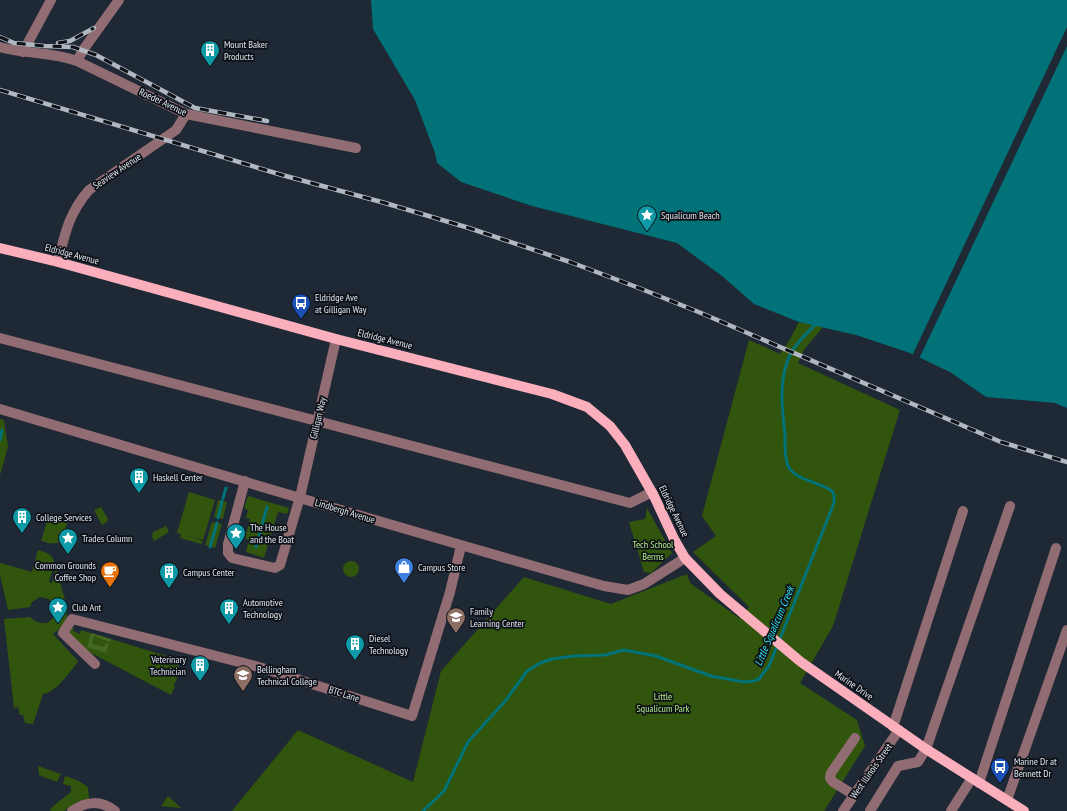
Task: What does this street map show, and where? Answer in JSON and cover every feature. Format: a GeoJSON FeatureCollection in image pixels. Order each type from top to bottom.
{"type":"FeatureCollection","features":[{"type":"Feature","properties":{"kind":"main road","name":"Eldridge Avenue"},"geometry":{"type":"LineString","coordinates":[[0,248],[58,262],[336,339],[552,394],[587,407],[610,426],[625,445],[652,492],[685,558]]}},
{"type":"Feature","properties":{"kind":"main road","name":"Marine Drive"},"geometry":{"type":"LineString","coordinates":[[685,558],[720,594],[801,662],[836,688],[926,749],[1024,811]]}},
{"type":"Feature","properties":{"kind":"street"},"geometry":{"type":"LineString","coordinates":[[23,52],[51,0]]}},
{"type":"Feature","properties":{"kind":"street"},"geometry":{"type":"LineString","coordinates":[[78,61],[83,50],[119,0]]}},
{"type":"Feature","properties":{"kind":"street","name":"Roeder Avenue"},"geometry":{"type":"LineString","coordinates":[[0,47],[23,52],[64,56],[78,61],[186,114],[356,148]]}},
{"type":"Feature","properties":{"kind":"street","name":"Seaview Avenue"},"geometry":{"type":"LineString","coordinates":[[58,262],[71,216],[82,198],[89,190],[176,130],[186,114]]}},
{"type":"Feature","properties":{"kind":"street"},"geometry":{"type":"LineString","coordinates":[[0,338],[630,503],[652,492]]}},
{"type":"Feature","properties":{"kind":"street","name":"Gilligan Way"},"geometry":{"type":"LineString","coordinates":[[245,481],[228,544],[228,553],[232,558],[274,568],[280,565],[300,497],[336,339]]}},
{"type":"Feature","properties":{"kind":"street","name":"Lindbergh Avenue"},"geometry":{"type":"LineString","coordinates":[[0,409],[461,546],[604,586],[628,590],[644,584],[685,558]]}},
{"type":"Feature","properties":{"kind":"street"},"geometry":{"type":"LineString","coordinates":[[870,811],[898,766],[918,762],[926,749],[1010,506]]}},
{"type":"Feature","properties":{"kind":"street","name":"West Illinois Street"},"geometry":{"type":"LineString","coordinates":[[843,811],[896,728],[963,511]]}},
{"type":"Feature","properties":{"kind":"street","name":"BTC Lane"},"geometry":{"type":"LineString","coordinates":[[95,664],[63,633],[72,619],[259,667],[412,716],[450,592],[461,546]]}},
{"type":"Feature","properties":{"kind":"street"},"geometry":{"type":"LineString","coordinates":[[951,811],[975,780],[1056,548]]}},
{"type":"Feature","properties":{"kind":"street"},"geometry":{"type":"LineString","coordinates":[[1007,800],[1067,630]]}},
{"type":"Feature","properties":{"kind":"street"},"geometry":{"type":"LineString","coordinates":[[854,795],[833,782],[830,778],[831,773],[855,738]]}},
{"type":"Feature","properties":{"kind":"street"},"geometry":{"type":"LineString","coordinates":[[72,811],[78,806],[96,803],[106,805],[115,811]]}},
{"type":"Feature","properties":{"kind":"green space","name":"Little Squalicum Park"},"geometry":{"type":"Polygon","coordinates":[[[799,322],[823,327],[804,350],[798,363],[900,410],[833,626],[800,683],[857,720],[865,746],[824,811],[232,811],[298,730],[413,782],[441,671],[524,577],[611,604],[687,574],[690,583],[739,618],[749,607],[693,552],[716,536],[702,516],[749,340],[780,354],[799,322]]]}},
{"type":"Feature","properties":{"kind":"green space"},"geometry":{"type":"Polygon","coordinates":[[[0,419],[4,420],[8,447],[0,475],[0,419]]]}},
{"type":"Feature","properties":{"kind":"green space"},"geometry":{"type":"Polygon","coordinates":[[[189,492],[215,500],[203,540],[188,536],[203,541],[201,544],[180,538],[181,534],[177,533],[189,492]]]}},
{"type":"Feature","properties":{"kind":"green space"},"geometry":{"type":"Polygon","coordinates":[[[248,496],[289,508],[287,514],[278,512],[264,558],[246,552],[249,540],[245,538],[250,519],[246,518],[248,510],[244,508],[248,496]]]}},
{"type":"Feature","properties":{"kind":"green space"},"geometry":{"type":"Polygon","coordinates":[[[218,500],[227,502],[223,519],[214,517],[218,500]]]}},
{"type":"Feature","properties":{"kind":"green space"},"geometry":{"type":"Polygon","coordinates":[[[101,507],[108,519],[107,522],[102,525],[94,510],[101,507]]]}},
{"type":"Feature","properties":{"kind":"green space","name":"Tech School Berms"},"geometry":{"type":"Polygon","coordinates":[[[647,508],[672,553],[651,573],[644,572],[629,522],[645,519],[647,508]]]}},
{"type":"Feature","properties":{"kind":"green space"},"geometry":{"type":"Polygon","coordinates":[[[48,518],[67,523],[62,540],[57,543],[52,544],[41,541],[48,518]]]}},
{"type":"Feature","properties":{"kind":"green space"},"geometry":{"type":"Polygon","coordinates":[[[212,522],[222,524],[215,548],[205,545],[212,522]]]}},
{"type":"Feature","properties":{"kind":"green space"},"geometry":{"type":"Polygon","coordinates":[[[166,526],[169,532],[154,541],[152,536],[153,532],[166,526]]]}},
{"type":"Feature","properties":{"kind":"green space"},"geometry":{"type":"Polygon","coordinates":[[[38,550],[45,552],[53,558],[54,566],[49,582],[52,583],[56,567],[66,604],[55,606],[49,599],[40,597],[32,602],[30,607],[8,610],[0,575],[0,563],[32,572],[38,550]]]}},
{"type":"Feature","properties":{"kind":"green space"},"geometry":{"type":"Polygon","coordinates":[[[351,561],[358,566],[359,569],[354,576],[351,577],[344,572],[343,569],[348,562],[351,561]]]}},
{"type":"Feature","properties":{"kind":"green space"},"geometry":{"type":"Polygon","coordinates":[[[55,613],[67,613],[67,617],[61,628],[53,634],[78,661],[57,686],[48,693],[43,694],[33,724],[25,723],[23,715],[20,715],[18,707],[14,708],[4,619],[30,617],[37,622],[47,623],[51,621],[55,613]]]}},
{"type":"Feature","properties":{"kind":"green space"},"geometry":{"type":"Polygon","coordinates":[[[70,628],[74,628],[73,631],[80,634],[81,630],[180,660],[175,686],[171,695],[91,653],[68,635],[70,628]]]}},
{"type":"Feature","properties":{"kind":"green space"},"geometry":{"type":"Polygon","coordinates":[[[38,766],[61,774],[57,782],[39,775],[38,766]]]}},
{"type":"Feature","properties":{"kind":"green space"},"geometry":{"type":"Polygon","coordinates":[[[65,776],[77,780],[88,787],[89,799],[77,802],[64,811],[50,811],[52,807],[71,792],[71,786],[63,784],[65,776]]]}},
{"type":"Feature","properties":{"kind":"green space"},"geometry":{"type":"Polygon","coordinates":[[[168,796],[180,807],[180,808],[161,806],[168,796]]]}},
{"type":"Feature","properties":{"kind":"shaded area"},"geometry":{"type":"Polygon","coordinates":[[[371,0],[1067,0],[1067,408],[1055,403],[986,397],[950,372],[910,353],[856,335],[799,322],[754,304],[722,276],[677,243],[532,206],[461,182],[437,163],[435,153],[415,100],[373,29],[371,0]]]}},
{"type":"Feature","properties":{"kind":"shaded area"},"geometry":{"type":"Polygon","coordinates":[[[91,633],[111,639],[110,642],[94,636],[92,644],[104,647],[106,643],[109,644],[106,653],[87,647],[91,633]]]}},
{"type":"Feature","properties":{"kind":"pier"},"geometry":{"type":"Polygon","coordinates":[[[1067,27],[1067,46],[919,359],[912,356],[1067,27]]]}},
{"type":"Feature","properties":{"kind":"waterway","name":"Little Squalicum Creek"},"geometry":{"type":"LineString","coordinates":[[423,811],[444,791],[468,742],[506,700],[527,671],[540,663],[552,659],[574,656],[605,655],[624,650],[656,656],[711,676],[744,682],[759,679],[769,666],[834,503],[834,495],[832,491],[798,476],[789,468],[787,464],[785,447],[782,404],[784,373],[793,349],[815,325]]}},
{"type":"Feature","properties":{"kind":"waterway"},"geometry":{"type":"LineString","coordinates":[[0,440],[2,430]]}},
{"type":"Feature","properties":{"kind":"waterway"},"geometry":{"type":"LineString","coordinates":[[223,498],[226,488]]}},
{"type":"Feature","properties":{"kind":"waterway"},"geometry":{"type":"LineString","coordinates":[[218,518],[222,501]]}},
{"type":"Feature","properties":{"kind":"waterway"},"geometry":{"type":"LineString","coordinates":[[256,547],[267,507]]}},
{"type":"Feature","properties":{"kind":"waterway"},"geometry":{"type":"LineString","coordinates":[[210,547],[217,523]]}},
{"type":"Feature","properties":{"kind":"railway"},"geometry":{"type":"LineString","coordinates":[[58,43],[70,41],[94,28]]}},
{"type":"Feature","properties":{"kind":"railway"},"geometry":{"type":"LineString","coordinates":[[0,37],[14,43],[73,47],[96,55],[195,108],[267,121]]}},
{"type":"Feature","properties":{"kind":"railway"},"geometry":{"type":"LineString","coordinates":[[0,90],[282,175],[469,228],[570,262],[701,313],[1001,442],[1067,462]]}},
{"type":"Feature","properties":{"kind":"place","name":"Mount Baker Products"},"geometry":{"type":"Point","coordinates":[210,67]}},
{"type":"Feature","properties":{"kind":"place","name":"Squalicum Beach"},"geometry":{"type":"Point","coordinates":[647,232]}},
{"type":"Feature","properties":{"kind":"place","name":"Eldridge Ave at Gilligan Way"},"geometry":{"type":"Point","coordinates":[301,320]}},
{"type":"Feature","properties":{"kind":"place","name":"Haskell Center"},"geometry":{"type":"Point","coordinates":[139,494]}},
{"type":"Feature","properties":{"kind":"place","name":"College Services"},"geometry":{"type":"Point","coordinates":[22,534]}},
{"type":"Feature","properties":{"kind":"place","name":"The House and the Boat"},"geometry":{"type":"Point","coordinates":[236,550]}},
{"type":"Feature","properties":{"kind":"place","name":"Trades Column"},"geometry":{"type":"Point","coordinates":[68,555]}},
{"type":"Feature","properties":{"kind":"place","name":"Campus Store"},"geometry":{"type":"Point","coordinates":[404,584]}},
{"type":"Feature","properties":{"kind":"place","name":"Common Grounds Coffee Shop"},"geometry":{"type":"Point","coordinates":[110,588]}},
{"type":"Feature","properties":{"kind":"place","name":"Campus Center"},"geometry":{"type":"Point","coordinates":[169,589]}},
{"type":"Feature","properties":{"kind":"place","name":"Club Ant"},"geometry":{"type":"Point","coordinates":[58,624]}},
{"type":"Feature","properties":{"kind":"place","name":"Automotive Technology"},"geometry":{"type":"Point","coordinates":[229,625]}},
{"type":"Feature","properties":{"kind":"place","name":"Family Learning Center"},"geometry":{"type":"Point","coordinates":[456,634]}},
{"type":"Feature","properties":{"kind":"place","name":"Diesel Technology"},"geometry":{"type":"Point","coordinates":[355,661]}},
{"type":"Feature","properties":{"kind":"place","name":"Veterinary Technician"},"geometry":{"type":"Point","coordinates":[200,682]}},
{"type":"Feature","properties":{"kind":"place","name":"Bellingham Technical College"},"geometry":{"type":"Point","coordinates":[243,692]}},
{"type":"Feature","properties":{"kind":"place","name":"Marine Dr at Bennett Dr"},"geometry":{"type":"Point","coordinates":[1000,784]}}]}
